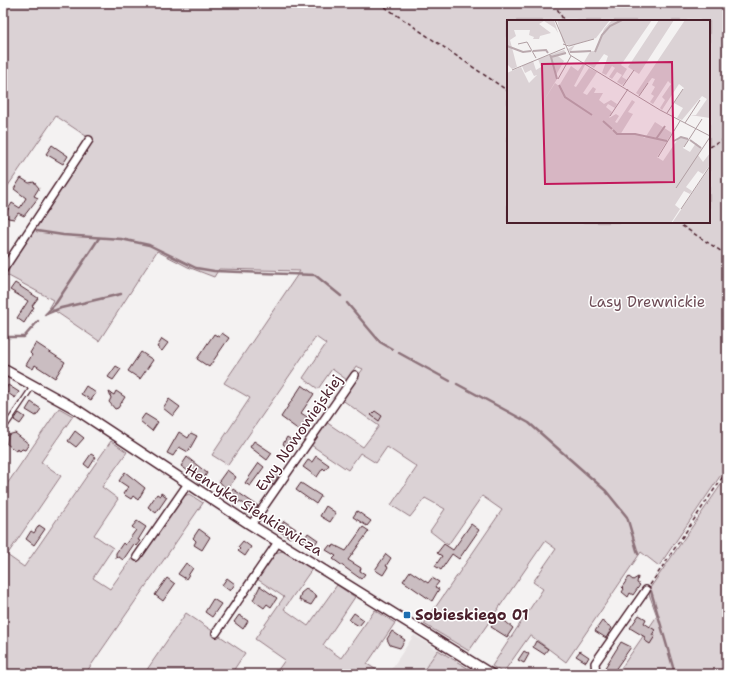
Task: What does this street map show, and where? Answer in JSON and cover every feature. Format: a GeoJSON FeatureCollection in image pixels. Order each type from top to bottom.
{"type":"FeatureCollection","features":[{"type":"Feature","properties":{"kind":"street"},"geometry":{"type":"LineString","coordinates":[[3,270],[89,140]]}},
{"type":"Feature","properties":{"kind":"street","name":"Henryka Sienkiewicza"},"geometry":{"type":"LineString","coordinates":[[3,369],[74,408],[187,485],[492,674]]}},
{"type":"Feature","properties":{"kind":"street","name":"Ewy Nowowiejskiej"},"geometry":{"type":"LineString","coordinates":[[251,525],[355,375]]}},
{"type":"Feature","properties":{"kind":"street"},"geometry":{"type":"LineString","coordinates":[[137,557],[187,485]]}},
{"type":"Feature","properties":{"kind":"street"},"geometry":{"type":"LineString","coordinates":[[216,633],[278,542]]}},
{"type":"Feature","properties":{"kind":"street"},"geometry":{"type":"LineString","coordinates":[[596,674],[596,663],[646,590]]}},
{"type":"Feature","properties":{"kind":"lane"},"geometry":{"type":"LineString","coordinates":[[3,430],[34,385]]}},
{"type":"Feature","properties":{"kind":"path"},"geometry":{"type":"LineString","coordinates":[[379,3],[507,90]]}},
{"type":"Feature","properties":{"kind":"path"},"geometry":{"type":"LineString","coordinates":[[554,3],[563,20]]}},
{"type":"Feature","properties":{"kind":"path"},"geometry":{"type":"LineString","coordinates":[[710,146],[727,138]]}},
{"type":"Feature","properties":{"kind":"path"},"geometry":{"type":"LineString","coordinates":[[678,223],[727,255]]}},
{"type":"Feature","properties":{"kind":"path"},"geometry":{"type":"LineString","coordinates":[[646,590],[726,472]]}},
{"type":"Feature","properties":{"kind":"shaded area"},"geometry":{"type":"Polygon","coordinates":[[[414,635],[438,650],[421,674],[388,674],[414,635]]]}},
{"type":"Feature","properties":{"kind":"green space","name":"Lasy Drewnickie"},"geometry":{"type":"Polygon","coordinates":[[[3,3],[727,3],[727,466],[659,566],[641,552],[566,662],[530,635],[503,673],[492,666],[543,589],[533,582],[556,549],[545,541],[469,651],[424,624],[502,510],[482,496],[448,545],[430,531],[445,509],[425,498],[410,517],[391,505],[417,467],[387,447],[376,463],[360,453],[348,470],[311,445],[326,422],[363,447],[379,426],[341,399],[363,369],[356,366],[347,380],[332,369],[318,389],[303,378],[326,344],[316,337],[228,465],[212,455],[250,398],[224,383],[300,271],[219,269],[214,277],[188,267],[157,251],[99,341],[49,307],[53,300],[5,274],[92,140],[56,116],[3,193],[3,3]]]}},
{"type":"Feature","properties":{"kind":"green space"},"geometry":{"type":"Polygon","coordinates":[[[59,408],[73,416],[41,462],[61,476],[7,555],[24,567],[111,441],[127,452],[102,487],[118,499],[94,535],[113,548],[93,578],[110,589],[132,558],[138,562],[182,497],[189,494],[203,503],[85,674],[3,674],[3,490],[59,408]]]}},
{"type":"Feature","properties":{"kind":"green space"},"geometry":{"type":"Polygon","coordinates":[[[727,476],[727,674],[617,674],[657,616],[648,591],[727,476]]]}},
{"type":"Feature","properties":{"kind":"green space"},"geometry":{"type":"Polygon","coordinates":[[[283,551],[312,569],[284,609],[308,626],[337,585],[355,597],[323,645],[341,658],[375,610],[395,623],[367,664],[383,674],[275,674],[285,660],[255,639],[284,597],[257,579],[274,553],[283,551]]]}},
{"type":"Feature","properties":{"kind":"green space"},"geometry":{"type":"Polygon","coordinates":[[[186,613],[245,653],[231,674],[144,674],[186,613]]]}},
{"type":"Feature","properties":{"kind":"green space"},"geometry":{"type":"Polygon","coordinates":[[[438,650],[477,674],[421,674],[438,650]]]}},
{"type":"Feature","properties":{"kind":"building"},"geometry":{"type":"Polygon","coordinates":[[[52,145],[68,156],[63,164],[46,154],[52,145]]]}},
{"type":"Feature","properties":{"kind":"building"},"geometry":{"type":"Polygon","coordinates":[[[21,178],[29,183],[34,182],[39,188],[34,196],[38,198],[24,216],[18,213],[14,219],[8,218],[5,214],[12,203],[20,208],[26,198],[14,189],[21,178]]]}},
{"type":"Feature","properties":{"kind":"building"},"geometry":{"type":"Polygon","coordinates":[[[15,283],[38,298],[32,306],[34,307],[24,323],[17,318],[28,301],[10,290],[15,283]]]}},
{"type":"Feature","properties":{"kind":"building"},"geometry":{"type":"Polygon","coordinates":[[[222,333],[229,338],[209,367],[197,359],[214,334],[219,337],[222,333]]]}},
{"type":"Feature","properties":{"kind":"building"},"geometry":{"type":"Polygon","coordinates":[[[162,339],[168,343],[162,351],[157,347],[162,339]]]}},
{"type":"Feature","properties":{"kind":"building"},"geometry":{"type":"Polygon","coordinates":[[[36,343],[65,362],[55,378],[35,365],[33,369],[26,365],[32,355],[30,353],[36,343]]]}},
{"type":"Feature","properties":{"kind":"building"},"geometry":{"type":"Polygon","coordinates":[[[141,352],[153,360],[140,379],[128,371],[141,352]]]}},
{"type":"Feature","properties":{"kind":"building"},"geometry":{"type":"Polygon","coordinates":[[[116,366],[121,369],[113,380],[108,377],[116,366]]]}},
{"type":"Feature","properties":{"kind":"building"},"geometry":{"type":"Polygon","coordinates":[[[8,385],[19,392],[15,398],[5,391],[8,385]]]}},
{"type":"Feature","properties":{"kind":"building"},"geometry":{"type":"Polygon","coordinates":[[[302,385],[314,394],[301,413],[312,420],[303,433],[281,417],[302,385]]]}},
{"type":"Feature","properties":{"kind":"building"},"geometry":{"type":"Polygon","coordinates":[[[86,386],[96,393],[91,400],[81,394],[86,386]]]}},
{"type":"Feature","properties":{"kind":"building"},"geometry":{"type":"Polygon","coordinates":[[[116,391],[125,397],[118,408],[115,409],[109,402],[111,398],[109,392],[114,395],[116,391]]]}},
{"type":"Feature","properties":{"kind":"building"},"geometry":{"type":"Polygon","coordinates":[[[169,399],[180,407],[173,416],[163,408],[169,399]]]}},
{"type":"Feature","properties":{"kind":"building"},"geometry":{"type":"Polygon","coordinates":[[[31,402],[41,409],[36,416],[26,410],[31,402]]]}},
{"type":"Feature","properties":{"kind":"building"},"geometry":{"type":"Polygon","coordinates":[[[375,411],[382,416],[379,421],[371,415],[375,411]]]}},
{"type":"Feature","properties":{"kind":"building"},"geometry":{"type":"Polygon","coordinates":[[[19,413],[25,417],[20,424],[14,420],[19,413]]]}},
{"type":"Feature","properties":{"kind":"building"},"geometry":{"type":"Polygon","coordinates":[[[145,414],[158,422],[152,431],[140,421],[145,414]]]}},
{"type":"Feature","properties":{"kind":"building"},"geometry":{"type":"Polygon","coordinates":[[[75,431],[84,438],[76,447],[68,441],[75,431]]]}},
{"type":"Feature","properties":{"kind":"building"},"geometry":{"type":"Polygon","coordinates":[[[179,432],[188,438],[191,433],[197,436],[188,452],[179,447],[173,456],[167,453],[179,432]]]}},
{"type":"Feature","properties":{"kind":"building"},"geometry":{"type":"Polygon","coordinates":[[[15,433],[29,444],[25,450],[22,449],[20,451],[17,449],[16,451],[7,444],[8,435],[15,433]]]}},
{"type":"Feature","properties":{"kind":"building"},"geometry":{"type":"Polygon","coordinates":[[[287,437],[293,441],[288,448],[283,444],[287,437]]]}},
{"type":"Feature","properties":{"kind":"building"},"geometry":{"type":"Polygon","coordinates":[[[254,441],[272,453],[267,460],[250,447],[254,441]]]}},
{"type":"Feature","properties":{"kind":"building"},"geometry":{"type":"Polygon","coordinates":[[[91,454],[96,457],[89,468],[84,464],[91,454]]]}},
{"type":"Feature","properties":{"kind":"building"},"geometry":{"type":"Polygon","coordinates":[[[316,456],[329,465],[325,470],[323,468],[317,477],[303,467],[308,460],[312,462],[316,456]]]}},
{"type":"Feature","properties":{"kind":"building"},"geometry":{"type":"Polygon","coordinates":[[[187,457],[207,473],[204,478],[193,470],[191,473],[181,466],[187,457]]]}},
{"type":"Feature","properties":{"kind":"building"},"geometry":{"type":"Polygon","coordinates":[[[259,463],[264,467],[250,486],[245,483],[259,463]]]}},
{"type":"Feature","properties":{"kind":"building"},"geometry":{"type":"Polygon","coordinates":[[[227,470],[236,477],[227,490],[219,481],[227,470]]]}},
{"type":"Feature","properties":{"kind":"building"},"geometry":{"type":"Polygon","coordinates":[[[275,471],[280,474],[273,485],[270,483],[275,471]]]}},
{"type":"Feature","properties":{"kind":"building"},"geometry":{"type":"Polygon","coordinates":[[[125,472],[145,488],[138,500],[133,496],[131,499],[123,494],[128,487],[119,481],[125,472]]]}},
{"type":"Feature","properties":{"kind":"building"},"geometry":{"type":"Polygon","coordinates":[[[301,483],[321,496],[316,504],[296,490],[301,483]]]}},
{"type":"Feature","properties":{"kind":"building"},"geometry":{"type":"Polygon","coordinates":[[[233,489],[258,506],[254,511],[240,501],[238,503],[228,497],[233,489]]]}},
{"type":"Feature","properties":{"kind":"building"},"geometry":{"type":"Polygon","coordinates":[[[161,493],[167,497],[156,513],[148,507],[157,494],[160,496],[161,493]]]}},
{"type":"Feature","properties":{"kind":"building"},"geometry":{"type":"Polygon","coordinates":[[[326,506],[336,513],[330,522],[320,516],[326,506]]]}},
{"type":"Feature","properties":{"kind":"building"},"geometry":{"type":"Polygon","coordinates":[[[357,511],[371,521],[367,526],[353,517],[357,511]]]}},
{"type":"Feature","properties":{"kind":"building"},"geometry":{"type":"Polygon","coordinates":[[[137,521],[146,527],[138,540],[140,541],[136,546],[134,544],[123,560],[119,557],[116,558],[116,553],[123,543],[125,545],[136,530],[132,527],[137,521]]]}},
{"type":"Feature","properties":{"kind":"building"},"geometry":{"type":"Polygon","coordinates":[[[284,521],[296,529],[290,538],[278,530],[284,521]]]}},
{"type":"Feature","properties":{"kind":"building"},"geometry":{"type":"Polygon","coordinates":[[[471,524],[479,530],[459,559],[452,554],[441,570],[435,566],[442,556],[437,553],[444,544],[453,550],[471,524]]]}},
{"type":"Feature","properties":{"kind":"building"},"geometry":{"type":"Polygon","coordinates":[[[39,525],[45,529],[34,545],[26,539],[31,531],[34,533],[39,525]]]}},
{"type":"Feature","properties":{"kind":"building"},"geometry":{"type":"Polygon","coordinates":[[[363,527],[369,531],[348,560],[361,568],[360,571],[365,574],[361,579],[333,559],[336,556],[326,550],[330,545],[333,547],[334,545],[346,551],[363,527]]]}},
{"type":"Feature","properties":{"kind":"building"},"geometry":{"type":"Polygon","coordinates":[[[199,529],[210,537],[202,550],[194,545],[196,541],[193,538],[199,529]]]}},
{"type":"Feature","properties":{"kind":"building"},"geometry":{"type":"Polygon","coordinates":[[[308,533],[318,540],[312,548],[302,542],[308,533]]]}},
{"type":"Feature","properties":{"kind":"building"},"geometry":{"type":"Polygon","coordinates":[[[243,541],[251,547],[245,556],[238,551],[240,549],[238,547],[243,541]]]}},
{"type":"Feature","properties":{"kind":"building"},"geometry":{"type":"Polygon","coordinates":[[[386,554],[391,558],[383,575],[375,570],[386,554]]]}},
{"type":"Feature","properties":{"kind":"building"},"geometry":{"type":"Polygon","coordinates":[[[186,563],[193,568],[186,579],[178,574],[186,563]]]}},
{"type":"Feature","properties":{"kind":"building"},"geometry":{"type":"Polygon","coordinates":[[[410,571],[428,583],[432,578],[439,582],[435,587],[439,589],[432,601],[403,581],[410,571]]]}},
{"type":"Feature","properties":{"kind":"building"},"geometry":{"type":"Polygon","coordinates":[[[629,577],[633,580],[638,577],[637,583],[640,585],[633,595],[630,593],[628,597],[622,592],[624,589],[622,587],[629,577]]]}},
{"type":"Feature","properties":{"kind":"building"},"geometry":{"type":"Polygon","coordinates":[[[167,578],[175,584],[163,601],[155,595],[167,578]]]}},
{"type":"Feature","properties":{"kind":"building"},"geometry":{"type":"Polygon","coordinates":[[[227,578],[235,584],[230,591],[222,585],[227,578]]]}},
{"type":"Feature","properties":{"kind":"building"},"geometry":{"type":"Polygon","coordinates":[[[260,586],[277,598],[271,607],[267,604],[264,608],[253,600],[260,586]]]}},
{"type":"Feature","properties":{"kind":"building"},"geometry":{"type":"Polygon","coordinates":[[[306,589],[317,596],[311,605],[299,600],[301,593],[306,589]]]}},
{"type":"Feature","properties":{"kind":"building"},"geometry":{"type":"Polygon","coordinates":[[[213,599],[221,604],[212,617],[205,612],[213,599]]]}},
{"type":"Feature","properties":{"kind":"building"},"geometry":{"type":"Polygon","coordinates":[[[354,613],[364,620],[359,626],[349,620],[354,613]]]}},
{"type":"Feature","properties":{"kind":"building"},"geometry":{"type":"Polygon","coordinates":[[[239,615],[248,621],[243,629],[234,622],[239,615]]]}},
{"type":"Feature","properties":{"kind":"building"},"geometry":{"type":"Polygon","coordinates":[[[639,615],[646,619],[644,623],[655,630],[652,635],[655,636],[650,644],[644,640],[645,637],[630,628],[639,615]]]}},
{"type":"Feature","properties":{"kind":"building"},"geometry":{"type":"Polygon","coordinates":[[[499,616],[513,628],[507,637],[491,627],[499,616]]]}},
{"type":"Feature","properties":{"kind":"building"},"geometry":{"type":"Polygon","coordinates":[[[602,621],[612,628],[606,638],[595,631],[602,621]]]}},
{"type":"Feature","properties":{"kind":"building"},"geometry":{"type":"Polygon","coordinates":[[[392,631],[405,640],[400,648],[390,645],[387,639],[392,631]]]}},
{"type":"Feature","properties":{"kind":"building"},"geometry":{"type":"Polygon","coordinates":[[[536,641],[548,649],[544,654],[533,647],[536,641]]]}},
{"type":"Feature","properties":{"kind":"building"},"geometry":{"type":"Polygon","coordinates":[[[621,642],[631,647],[612,674],[601,674],[621,642]]]}},
{"type":"Feature","properties":{"kind":"building"},"geometry":{"type":"Polygon","coordinates":[[[524,651],[529,654],[524,663],[518,660],[524,651]]]}},
{"type":"Feature","properties":{"kind":"building"},"geometry":{"type":"Polygon","coordinates":[[[580,651],[589,657],[586,662],[576,656],[580,651]]]}},
{"type":"Feature","properties":{"kind":"waterway"},"geometry":{"type":"LineString","coordinates":[[37,231],[63,235],[121,239],[149,245],[196,268],[214,271],[315,275],[341,296]]}},
{"type":"Feature","properties":{"kind":"waterway"},"geometry":{"type":"LineString","coordinates":[[45,315],[56,303],[99,238]]}},
{"type":"Feature","properties":{"kind":"waterway"},"geometry":{"type":"LineString","coordinates":[[46,314],[61,308],[121,294]]}},
{"type":"Feature","properties":{"kind":"waterway"},"geometry":{"type":"LineString","coordinates":[[347,303],[380,342],[392,349]]}},
{"type":"Feature","properties":{"kind":"waterway"},"geometry":{"type":"LineString","coordinates":[[3,337],[24,337],[38,321]]}},
{"type":"Feature","properties":{"kind":"waterway"},"geometry":{"type":"LineString","coordinates":[[399,353],[450,381]]}},
{"type":"Feature","properties":{"kind":"waterway"},"geometry":{"type":"LineString","coordinates":[[457,384],[529,423],[606,491],[627,517],[638,554]]}},
{"type":"Feature","properties":{"kind":"waterway"},"geometry":{"type":"LineString","coordinates":[[651,591],[675,674]]}},
{"type":"Feature","properties":{"kind":"place","name":"Sobieskiego 01"},"geometry":{"type":"Point","coordinates":[407,615]}}]}
